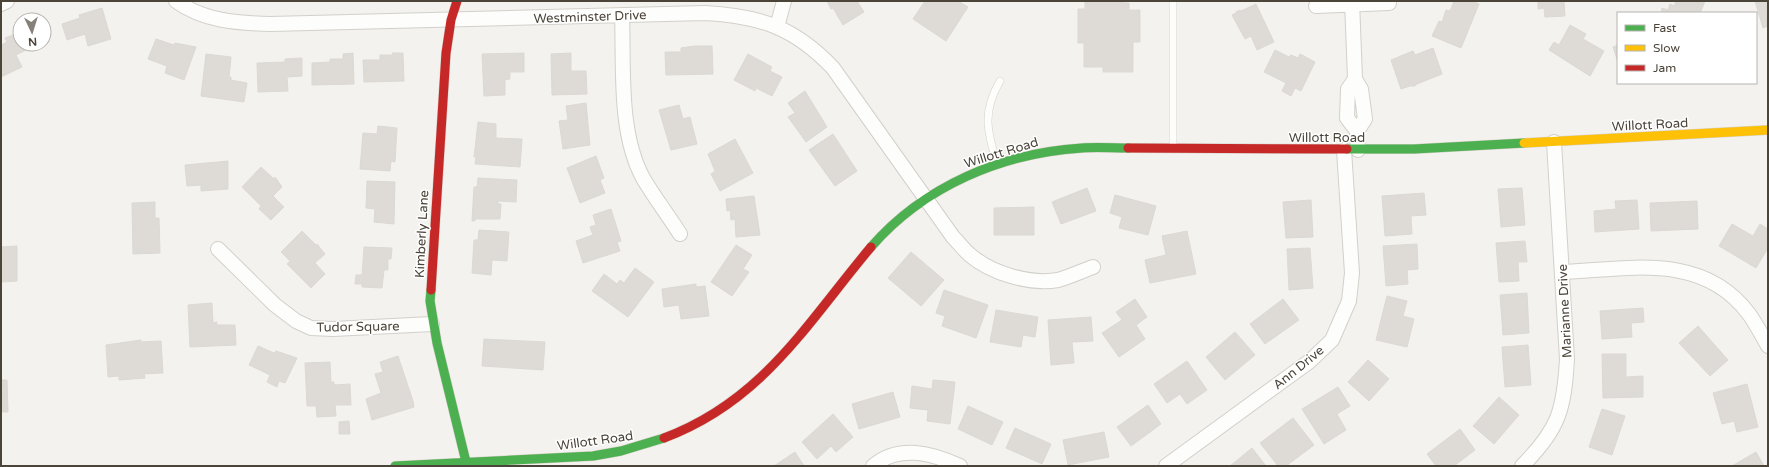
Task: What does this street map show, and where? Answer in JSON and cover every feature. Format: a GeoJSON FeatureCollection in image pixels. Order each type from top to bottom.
{"type":"FeatureCollection","features":[{"type":"Feature","properties":{"kind":"main road","name":"Kimberly Lane"},"geometry":{"type":"LineString","coordinates":[[457,1],[451,20],[446,53],[433,234],[430,301],[432,324],[438,357],[456,416],[467,464]]}},
{"type":"Feature","properties":{"kind":"main road","name":"Willott Road"},"geometry":{"type":"LineString","coordinates":[[396,466],[467,464],[563,458],[623,451],[673,436],[703,421],[732,403],[769,371],[785,354],[875,244],[903,215],[926,198],[975,172],[997,164],[1048,151],[1082,148],[1358,150],[1468,148],[1768,130]]}},
{"type":"Feature","properties":{"kind":"street"},"geometry":{"type":"LineString","coordinates":[[1,4],[7,1]]}},
{"type":"Feature","properties":{"kind":"street","name":"Westminster Drive"},"geometry":{"type":"LineString","coordinates":[[176,1],[195,12],[216,20],[239,23],[270,24],[705,13],[736,14],[757,19],[777,27],[802,40],[833,68],[953,237],[970,255],[985,266],[1004,274],[1029,280],[1058,280],[1093,267]]}},
{"type":"Feature","properties":{"kind":"street"},"geometry":{"type":"LineString","coordinates":[[777,27],[784,1]]}},
{"type":"Feature","properties":{"kind":"street"},"geometry":{"type":"LineString","coordinates":[[1316,6],[1352,3],[1389,4]]}},
{"type":"Feature","properties":{"kind":"street"},"geometry":{"type":"LineString","coordinates":[[1352,3],[1354,79],[1348,89],[1347,118],[1357,131],[1358,150]]}},
{"type":"Feature","properties":{"kind":"street"},"geometry":{"type":"LineString","coordinates":[[622,15],[627,124],[632,147],[643,177],[680,234]]}},
{"type":"Feature","properties":{"kind":"street","name":"Marianne Drive"},"geometry":{"type":"LineString","coordinates":[[1522,466],[1535,453],[1550,434],[1558,418],[1565,394],[1567,359],[1563,272],[1554,142]]}},
{"type":"Feature","properties":{"kind":"street","name":"Ann Drive"},"geometry":{"type":"LineString","coordinates":[[1166,466],[1310,361],[1332,340],[1349,301],[1352,272],[1344,150]]}},
{"type":"Feature","properties":{"kind":"street","name":"Tudor Square"},"geometry":{"type":"LineString","coordinates":[[218,250],[275,305],[296,321],[311,328],[333,329],[432,324]]}},
{"type":"Feature","properties":{"kind":"street"},"geometry":{"type":"LineString","coordinates":[[1563,272],[1659,267],[1680,269],[1695,274],[1714,283],[1733,296],[1749,314],[1768,346]]}},
{"type":"Feature","properties":{"kind":"street"},"geometry":{"type":"LineString","coordinates":[[873,466],[898,452],[920,453],[944,458],[960,466]]}},
{"type":"Feature","properties":{"kind":"lane"},"geometry":{"type":"LineString","coordinates":[[1173,1],[1173,148]]}},
{"type":"Feature","properties":{"kind":"lane"},"geometry":{"type":"LineString","coordinates":[[997,164],[990,141],[988,112],[991,97],[1000,81]]}},
{"type":"Feature","properties":{"kind":"building"},"geometry":{"type":"Polygon","coordinates":[[[827,1],[857,1],[864,12],[843,25],[827,1]]]}},
{"type":"Feature","properties":{"kind":"building"},"geometry":{"type":"Polygon","coordinates":[[[925,1],[944,1],[947,3],[949,1],[958,1],[968,7],[946,41],[913,19],[925,1]]]}},
{"type":"Feature","properties":{"kind":"building"},"geometry":{"type":"Polygon","coordinates":[[[1124,1],[1124,3],[1129,3],[1129,10],[1140,10],[1140,42],[1133,42],[1133,72],[1103,72],[1103,67],[1084,67],[1084,43],[1078,43],[1078,9],[1085,9],[1085,2],[1124,1]]]}},
{"type":"Feature","properties":{"kind":"building"},"geometry":{"type":"Polygon","coordinates":[[[1454,1],[1471,1],[1479,4],[1461,48],[1432,36],[1439,21],[1442,22],[1446,10],[1450,11],[1454,1]]]}},
{"type":"Feature","properties":{"kind":"building"},"geometry":{"type":"Polygon","coordinates":[[[1538,1],[1564,1],[1565,16],[1545,17],[1544,8],[1538,9],[1538,1]]]}},
{"type":"Feature","properties":{"kind":"building"},"geometry":{"type":"Polygon","coordinates":[[[1676,1],[1705,1],[1701,11],[1699,12],[1661,12],[1662,8],[1668,10],[1670,4],[1674,6],[1676,1]]]}},
{"type":"Feature","properties":{"kind":"building"},"geometry":{"type":"Polygon","coordinates":[[[1755,1],[1768,1],[1768,26],[1763,28],[1755,1]]]}},
{"type":"Feature","properties":{"kind":"building"},"geometry":{"type":"Polygon","coordinates":[[[1256,4],[1274,42],[1257,50],[1251,36],[1245,39],[1232,15],[1240,10],[1241,11],[1256,4]]]}},
{"type":"Feature","properties":{"kind":"building"},"geometry":{"type":"Polygon","coordinates":[[[102,8],[111,39],[88,46],[85,34],[67,40],[62,24],[80,18],[79,15],[102,8]]]}},
{"type":"Feature","properties":{"kind":"building"},"geometry":{"type":"Polygon","coordinates":[[[1570,25],[1586,34],[1583,39],[1604,51],[1590,76],[1549,50],[1554,42],[1559,45],[1570,25]]]}},
{"type":"Feature","properties":{"kind":"building"},"geometry":{"type":"Polygon","coordinates":[[[12,35],[12,52],[22,52],[16,55],[22,67],[1,77],[1,45],[7,42],[5,38],[12,35]]]}},
{"type":"Feature","properties":{"kind":"building"},"geometry":{"type":"Polygon","coordinates":[[[156,39],[174,45],[175,43],[196,47],[184,80],[165,73],[167,66],[148,59],[156,39]]]}},
{"type":"Feature","properties":{"kind":"building"},"geometry":{"type":"Polygon","coordinates":[[[1617,45],[1617,59],[1613,47],[1617,45]]]}},
{"type":"Feature","properties":{"kind":"building"},"geometry":{"type":"Polygon","coordinates":[[[712,46],[713,74],[666,75],[665,52],[681,52],[681,48],[712,46]]]}},
{"type":"Feature","properties":{"kind":"building"},"geometry":{"type":"Polygon","coordinates":[[[1433,48],[1442,74],[1415,86],[1401,89],[1391,60],[1413,51],[1415,55],[1433,48]]]}},
{"type":"Feature","properties":{"kind":"building"},"geometry":{"type":"Polygon","coordinates":[[[1275,50],[1289,57],[1291,55],[1298,58],[1300,54],[1315,62],[1301,91],[1295,88],[1291,96],[1282,91],[1286,83],[1264,72],[1275,50]]]}},
{"type":"Feature","properties":{"kind":"building"},"geometry":{"type":"Polygon","coordinates":[[[353,53],[354,84],[312,85],[312,63],[330,62],[330,59],[343,59],[343,54],[353,53]]]}},
{"type":"Feature","properties":{"kind":"building"},"geometry":{"type":"Polygon","coordinates":[[[392,53],[403,53],[404,81],[364,82],[363,60],[380,60],[380,55],[393,55],[392,53]]]}},
{"type":"Feature","properties":{"kind":"building"},"geometry":{"type":"Polygon","coordinates":[[[524,53],[524,72],[510,72],[510,79],[505,80],[505,95],[484,96],[482,54],[524,53]]]}},
{"type":"Feature","properties":{"kind":"building"},"geometry":{"type":"Polygon","coordinates":[[[571,53],[571,71],[586,71],[587,94],[552,95],[551,54],[571,53]]]}},
{"type":"Feature","properties":{"kind":"building"},"geometry":{"type":"Polygon","coordinates":[[[206,54],[231,57],[229,77],[231,77],[231,80],[247,83],[244,102],[201,96],[206,54]]]}},
{"type":"Feature","properties":{"kind":"building"},"geometry":{"type":"Polygon","coordinates":[[[748,54],[772,67],[770,71],[782,77],[772,96],[756,88],[755,91],[734,80],[748,54]]]}},
{"type":"Feature","properties":{"kind":"building"},"geometry":{"type":"Polygon","coordinates":[[[302,58],[302,76],[287,77],[288,91],[258,92],[257,63],[285,62],[285,59],[302,58]]]}},
{"type":"Feature","properties":{"kind":"building"},"geometry":{"type":"Polygon","coordinates":[[[805,91],[827,127],[806,142],[788,117],[795,113],[788,103],[805,91]]]}},
{"type":"Feature","properties":{"kind":"building"},"geometry":{"type":"Polygon","coordinates":[[[586,103],[590,145],[563,149],[559,121],[568,120],[566,106],[586,103]]]}},
{"type":"Feature","properties":{"kind":"building"},"geometry":{"type":"Polygon","coordinates":[[[679,105],[683,119],[690,117],[697,144],[671,150],[659,110],[679,105]]]}},
{"type":"Feature","properties":{"kind":"building"},"geometry":{"type":"Polygon","coordinates":[[[478,122],[496,124],[496,138],[522,139],[520,167],[475,164],[476,157],[474,157],[478,122]]]}},
{"type":"Feature","properties":{"kind":"building"},"geometry":{"type":"Polygon","coordinates":[[[378,126],[397,128],[395,162],[391,161],[390,171],[360,169],[363,133],[377,134],[378,126]]]}},
{"type":"Feature","properties":{"kind":"building"},"geometry":{"type":"Polygon","coordinates":[[[833,134],[857,171],[835,186],[809,150],[833,134]]]}},
{"type":"Feature","properties":{"kind":"building"},"geometry":{"type":"Polygon","coordinates":[[[735,139],[753,173],[720,191],[711,174],[715,171],[708,154],[735,139]]]}},
{"type":"Feature","properties":{"kind":"building"},"geometry":{"type":"Polygon","coordinates":[[[596,156],[604,178],[600,180],[605,193],[580,203],[567,168],[596,156]]]}},
{"type":"Feature","properties":{"kind":"building"},"geometry":{"type":"Polygon","coordinates":[[[228,161],[228,189],[201,191],[201,185],[187,186],[185,165],[228,161]]]}},
{"type":"Feature","properties":{"kind":"building"},"geometry":{"type":"Polygon","coordinates":[[[261,167],[274,179],[275,177],[282,187],[273,196],[284,207],[271,220],[259,209],[261,206],[242,187],[261,167]]]}},
{"type":"Feature","properties":{"kind":"building"},"geometry":{"type":"Polygon","coordinates":[[[478,178],[517,180],[516,202],[498,201],[498,204],[501,204],[500,219],[475,219],[475,221],[472,221],[474,187],[477,187],[478,178]]]}},
{"type":"Feature","properties":{"kind":"building"},"geometry":{"type":"Polygon","coordinates":[[[367,181],[395,182],[394,224],[374,222],[375,209],[366,208],[367,181]]]}},
{"type":"Feature","properties":{"kind":"building"},"geometry":{"type":"Polygon","coordinates":[[[1087,188],[1096,211],[1061,224],[1052,202],[1087,188]]]}},
{"type":"Feature","properties":{"kind":"building"},"geometry":{"type":"Polygon","coordinates":[[[1522,188],[1525,225],[1501,227],[1498,189],[1522,188]]]}},
{"type":"Feature","properties":{"kind":"building"},"geometry":{"type":"Polygon","coordinates":[[[1424,193],[1426,215],[1411,216],[1412,234],[1385,236],[1382,196],[1424,193]]]}},
{"type":"Feature","properties":{"kind":"building"},"geometry":{"type":"Polygon","coordinates":[[[1115,195],[1156,206],[1148,235],[1119,228],[1122,217],[1110,213],[1115,195]]]}},
{"type":"Feature","properties":{"kind":"building"},"geometry":{"type":"Polygon","coordinates":[[[754,196],[760,235],[736,237],[735,219],[731,220],[730,210],[727,211],[726,199],[754,196]]]}},
{"type":"Feature","properties":{"kind":"building"},"geometry":{"type":"Polygon","coordinates":[[[1311,200],[1313,237],[1286,238],[1283,202],[1311,200]]]}},
{"type":"Feature","properties":{"kind":"building"},"geometry":{"type":"Polygon","coordinates":[[[1637,200],[1639,229],[1595,232],[1594,211],[1616,209],[1615,201],[1637,200]]]}},
{"type":"Feature","properties":{"kind":"building"},"geometry":{"type":"Polygon","coordinates":[[[1697,201],[1698,229],[1651,231],[1650,203],[1697,201]]]}},
{"type":"Feature","properties":{"kind":"building"},"geometry":{"type":"Polygon","coordinates":[[[155,202],[155,218],[159,218],[160,253],[133,254],[132,203],[155,202]]]}},
{"type":"Feature","properties":{"kind":"building"},"geometry":{"type":"Polygon","coordinates":[[[1034,207],[1034,235],[994,235],[994,208],[1034,207]]]}},
{"type":"Feature","properties":{"kind":"building"},"geometry":{"type":"Polygon","coordinates":[[[611,209],[621,241],[617,242],[620,251],[583,263],[576,241],[593,235],[590,227],[596,225],[593,215],[611,209]]]}},
{"type":"Feature","properties":{"kind":"building"},"geometry":{"type":"Polygon","coordinates":[[[1732,224],[1753,236],[1760,224],[1768,229],[1768,248],[1756,268],[1719,246],[1732,224]]]}},
{"type":"Feature","properties":{"kind":"building"},"geometry":{"type":"Polygon","coordinates":[[[479,230],[509,232],[507,261],[492,260],[491,275],[472,273],[474,240],[478,240],[479,230]]]}},
{"type":"Feature","properties":{"kind":"building"},"geometry":{"type":"Polygon","coordinates":[[[302,231],[316,245],[317,244],[325,254],[315,263],[325,274],[311,288],[287,264],[290,261],[281,252],[302,231]]]}},
{"type":"Feature","properties":{"kind":"building"},"geometry":{"type":"Polygon","coordinates":[[[1187,231],[1196,274],[1150,283],[1145,260],[1166,255],[1162,236],[1187,231]]]}},
{"type":"Feature","properties":{"kind":"building"},"geometry":{"type":"Polygon","coordinates":[[[1525,241],[1527,262],[1518,262],[1519,281],[1499,282],[1496,243],[1525,241]]]}},
{"type":"Feature","properties":{"kind":"building"},"geometry":{"type":"Polygon","coordinates":[[[1417,244],[1418,269],[1407,270],[1408,284],[1386,286],[1383,246],[1417,244]]]}},
{"type":"Feature","properties":{"kind":"building"},"geometry":{"type":"Polygon","coordinates":[[[736,245],[752,255],[743,269],[749,272],[732,296],[711,282],[736,245]]]}},
{"type":"Feature","properties":{"kind":"building"},"geometry":{"type":"Polygon","coordinates":[[[17,246],[17,281],[1,282],[1,247],[17,246]]]}},
{"type":"Feature","properties":{"kind":"building"},"geometry":{"type":"Polygon","coordinates":[[[364,247],[392,248],[391,259],[388,259],[388,270],[384,270],[382,288],[362,287],[362,284],[355,284],[356,275],[362,275],[364,247]]]}},
{"type":"Feature","properties":{"kind":"building"},"geometry":{"type":"Polygon","coordinates":[[[1310,248],[1313,288],[1289,290],[1287,249],[1310,248]]]}},
{"type":"Feature","properties":{"kind":"building"},"geometry":{"type":"Polygon","coordinates":[[[911,252],[944,280],[921,306],[888,278],[911,252]]]}},
{"type":"Feature","properties":{"kind":"building"},"geometry":{"type":"Polygon","coordinates":[[[635,268],[654,282],[628,317],[592,291],[604,274],[617,284],[620,280],[624,283],[635,268]]]}},
{"type":"Feature","properties":{"kind":"building"},"geometry":{"type":"Polygon","coordinates":[[[696,284],[696,287],[705,286],[709,316],[681,319],[679,305],[664,307],[662,289],[696,284]]]}},
{"type":"Feature","properties":{"kind":"building"},"geometry":{"type":"Polygon","coordinates":[[[944,290],[988,305],[976,338],[942,326],[945,316],[936,313],[944,290]]]}},
{"type":"Feature","properties":{"kind":"building"},"geometry":{"type":"Polygon","coordinates":[[[1527,293],[1529,333],[1503,335],[1500,295],[1527,293]]]}},
{"type":"Feature","properties":{"kind":"building"},"geometry":{"type":"Polygon","coordinates":[[[1387,296],[1407,301],[1403,316],[1414,319],[1407,347],[1376,340],[1387,296]]]}},
{"type":"Feature","properties":{"kind":"building"},"geometry":{"type":"Polygon","coordinates":[[[1135,299],[1147,317],[1136,325],[1145,339],[1119,357],[1102,333],[1122,320],[1116,312],[1135,299]]]}},
{"type":"Feature","properties":{"kind":"building"},"geometry":{"type":"Polygon","coordinates":[[[1283,299],[1299,320],[1265,344],[1250,324],[1283,299]]]}},
{"type":"Feature","properties":{"kind":"building"},"geometry":{"type":"Polygon","coordinates":[[[212,303],[213,323],[217,322],[217,325],[235,325],[236,345],[190,347],[188,305],[212,303]]]}},
{"type":"Feature","properties":{"kind":"building"},"geometry":{"type":"Polygon","coordinates":[[[1643,308],[1644,322],[1631,323],[1632,337],[1602,339],[1600,311],[1643,308]]]}},
{"type":"Feature","properties":{"kind":"building"},"geometry":{"type":"Polygon","coordinates":[[[996,310],[1038,317],[1035,337],[1023,335],[1021,347],[990,342],[996,310]]]}},
{"type":"Feature","properties":{"kind":"building"},"geometry":{"type":"Polygon","coordinates":[[[1091,317],[1093,341],[1072,342],[1074,363],[1051,365],[1048,320],[1091,317]]]}},
{"type":"Feature","properties":{"kind":"building"},"geometry":{"type":"Polygon","coordinates":[[[1698,326],[1728,360],[1710,376],[1679,343],[1698,326]]]}},
{"type":"Feature","properties":{"kind":"building"},"geometry":{"type":"Polygon","coordinates":[[[1235,332],[1255,355],[1225,380],[1206,357],[1235,332]]]}},
{"type":"Feature","properties":{"kind":"building"},"geometry":{"type":"Polygon","coordinates":[[[484,339],[545,342],[543,370],[482,366],[484,339]]]}},
{"type":"Feature","properties":{"kind":"building"},"geometry":{"type":"Polygon","coordinates":[[[141,340],[141,342],[161,341],[163,373],[144,374],[145,378],[119,380],[119,376],[108,377],[106,345],[141,340]]]}},
{"type":"Feature","properties":{"kind":"building"},"geometry":{"type":"Polygon","coordinates":[[[1528,345],[1531,385],[1505,387],[1502,347],[1528,345]]]}},
{"type":"Feature","properties":{"kind":"building"},"geometry":{"type":"Polygon","coordinates":[[[258,346],[274,353],[276,351],[297,358],[285,383],[279,381],[277,387],[267,382],[270,375],[249,365],[258,346]]]}},
{"type":"Feature","properties":{"kind":"building"},"geometry":{"type":"Polygon","coordinates":[[[1602,354],[1626,354],[1626,377],[1643,376],[1643,397],[1603,398],[1602,354]]]}},
{"type":"Feature","properties":{"kind":"building"},"geometry":{"type":"Polygon","coordinates":[[[398,356],[414,407],[372,420],[366,399],[381,393],[375,374],[383,372],[380,362],[398,356]]]}},
{"type":"Feature","properties":{"kind":"building"},"geometry":{"type":"Polygon","coordinates":[[[1368,360],[1389,379],[1369,401],[1348,382],[1368,360]]]}},
{"type":"Feature","properties":{"kind":"building"},"geometry":{"type":"Polygon","coordinates":[[[1187,361],[1207,390],[1187,404],[1180,394],[1167,403],[1154,384],[1187,361]]]}},
{"type":"Feature","properties":{"kind":"building"},"geometry":{"type":"Polygon","coordinates":[[[330,362],[331,382],[334,382],[334,385],[350,384],[351,405],[335,405],[336,416],[317,417],[316,406],[307,406],[305,363],[330,362]]]}},
{"type":"Feature","properties":{"kind":"building"},"geometry":{"type":"Polygon","coordinates":[[[1,380],[7,380],[8,412],[1,412],[1,380]]]}},
{"type":"Feature","properties":{"kind":"building"},"geometry":{"type":"Polygon","coordinates":[[[933,380],[955,382],[950,424],[927,421],[928,410],[910,408],[912,386],[932,389],[933,380]]]}},
{"type":"Feature","properties":{"kind":"building"},"geometry":{"type":"Polygon","coordinates":[[[1747,384],[1758,427],[1737,432],[1734,421],[1722,424],[1713,393],[1747,384]]]}},
{"type":"Feature","properties":{"kind":"building"},"geometry":{"type":"Polygon","coordinates":[[[1338,387],[1350,406],[1337,414],[1346,430],[1324,444],[1302,409],[1338,387]]]}},
{"type":"Feature","properties":{"kind":"building"},"geometry":{"type":"Polygon","coordinates":[[[893,392],[900,417],[859,429],[852,404],[893,392]]]}},
{"type":"Feature","properties":{"kind":"building"},"geometry":{"type":"Polygon","coordinates":[[[1499,397],[1519,415],[1494,444],[1473,426],[1499,397]]]}},
{"type":"Feature","properties":{"kind":"building"},"geometry":{"type":"Polygon","coordinates":[[[1148,405],[1161,424],[1131,446],[1117,427],[1148,405]]]}},
{"type":"Feature","properties":{"kind":"building"},"geometry":{"type":"Polygon","coordinates":[[[968,406],[1003,422],[992,445],[958,429],[968,406]]]}},
{"type":"Feature","properties":{"kind":"building"},"geometry":{"type":"Polygon","coordinates":[[[1602,409],[1625,416],[1612,455],[1589,447],[1602,409]]]}},
{"type":"Feature","properties":{"kind":"building"},"geometry":{"type":"Polygon","coordinates":[[[833,414],[853,437],[836,452],[831,446],[817,459],[802,442],[833,414]]]}},
{"type":"Feature","properties":{"kind":"building"},"geometry":{"type":"Polygon","coordinates":[[[1293,418],[1314,445],[1286,466],[1278,466],[1260,443],[1293,418]]]}},
{"type":"Feature","properties":{"kind":"building"},"geometry":{"type":"Polygon","coordinates":[[[349,421],[350,434],[339,434],[339,422],[349,421]]]}},
{"type":"Feature","properties":{"kind":"building"},"geometry":{"type":"Polygon","coordinates":[[[1015,428],[1051,444],[1042,464],[1006,448],[1015,428]]]}},
{"type":"Feature","properties":{"kind":"building"},"geometry":{"type":"Polygon","coordinates":[[[1460,429],[1475,450],[1454,466],[1436,466],[1427,454],[1460,429]]]}},
{"type":"Feature","properties":{"kind":"building"},"geometry":{"type":"Polygon","coordinates":[[[1104,432],[1109,457],[1068,465],[1063,440],[1104,432]]]}},
{"type":"Feature","properties":{"kind":"building"},"geometry":{"type":"Polygon","coordinates":[[[1252,448],[1266,466],[1230,466],[1252,448]]]}},
{"type":"Feature","properties":{"kind":"building"},"geometry":{"type":"Polygon","coordinates":[[[795,452],[804,466],[774,466],[795,452]]]}},
{"type":"Feature","properties":{"kind":"building"},"geometry":{"type":"Polygon","coordinates":[[[1756,452],[1764,466],[1732,466],[1756,452]]]}},
{"type":"Feature","properties":{"kind":"traffic: fast"},"geometry":{"type":"LineString","coordinates":[[1347,149],[1414,149],[1524,143]]}},
{"type":"Feature","properties":{"kind":"traffic: fast"},"geometry":{"type":"LineString","coordinates":[[871,247],[892,225],[915,206],[966,176],[994,165],[1052,151],[1088,148],[1128,148]]}},
{"type":"Feature","properties":{"kind":"traffic: fast"},"geometry":{"type":"LineString","coordinates":[[431,290],[430,301],[437,343],[467,466]]}},
{"type":"Feature","properties":{"kind":"traffic: fast"},"geometry":{"type":"LineString","coordinates":[[395,466],[593,456],[621,451],[664,438]]}},
{"type":"Feature","properties":{"kind":"traffic: slow"},"geometry":{"type":"LineString","coordinates":[[1524,143],[1768,130]]}},
{"type":"Feature","properties":{"kind":"traffic: jam"},"geometry":{"type":"LineString","coordinates":[[431,290],[446,53],[451,20],[457,1]]}},
{"type":"Feature","properties":{"kind":"traffic: jam"},"geometry":{"type":"LineString","coordinates":[[1128,148],[1347,149]]}},
{"type":"Feature","properties":{"kind":"traffic: jam"},"geometry":{"type":"LineString","coordinates":[[664,438],[699,422],[729,403],[756,381],[781,357],[871,247]]}}]}
